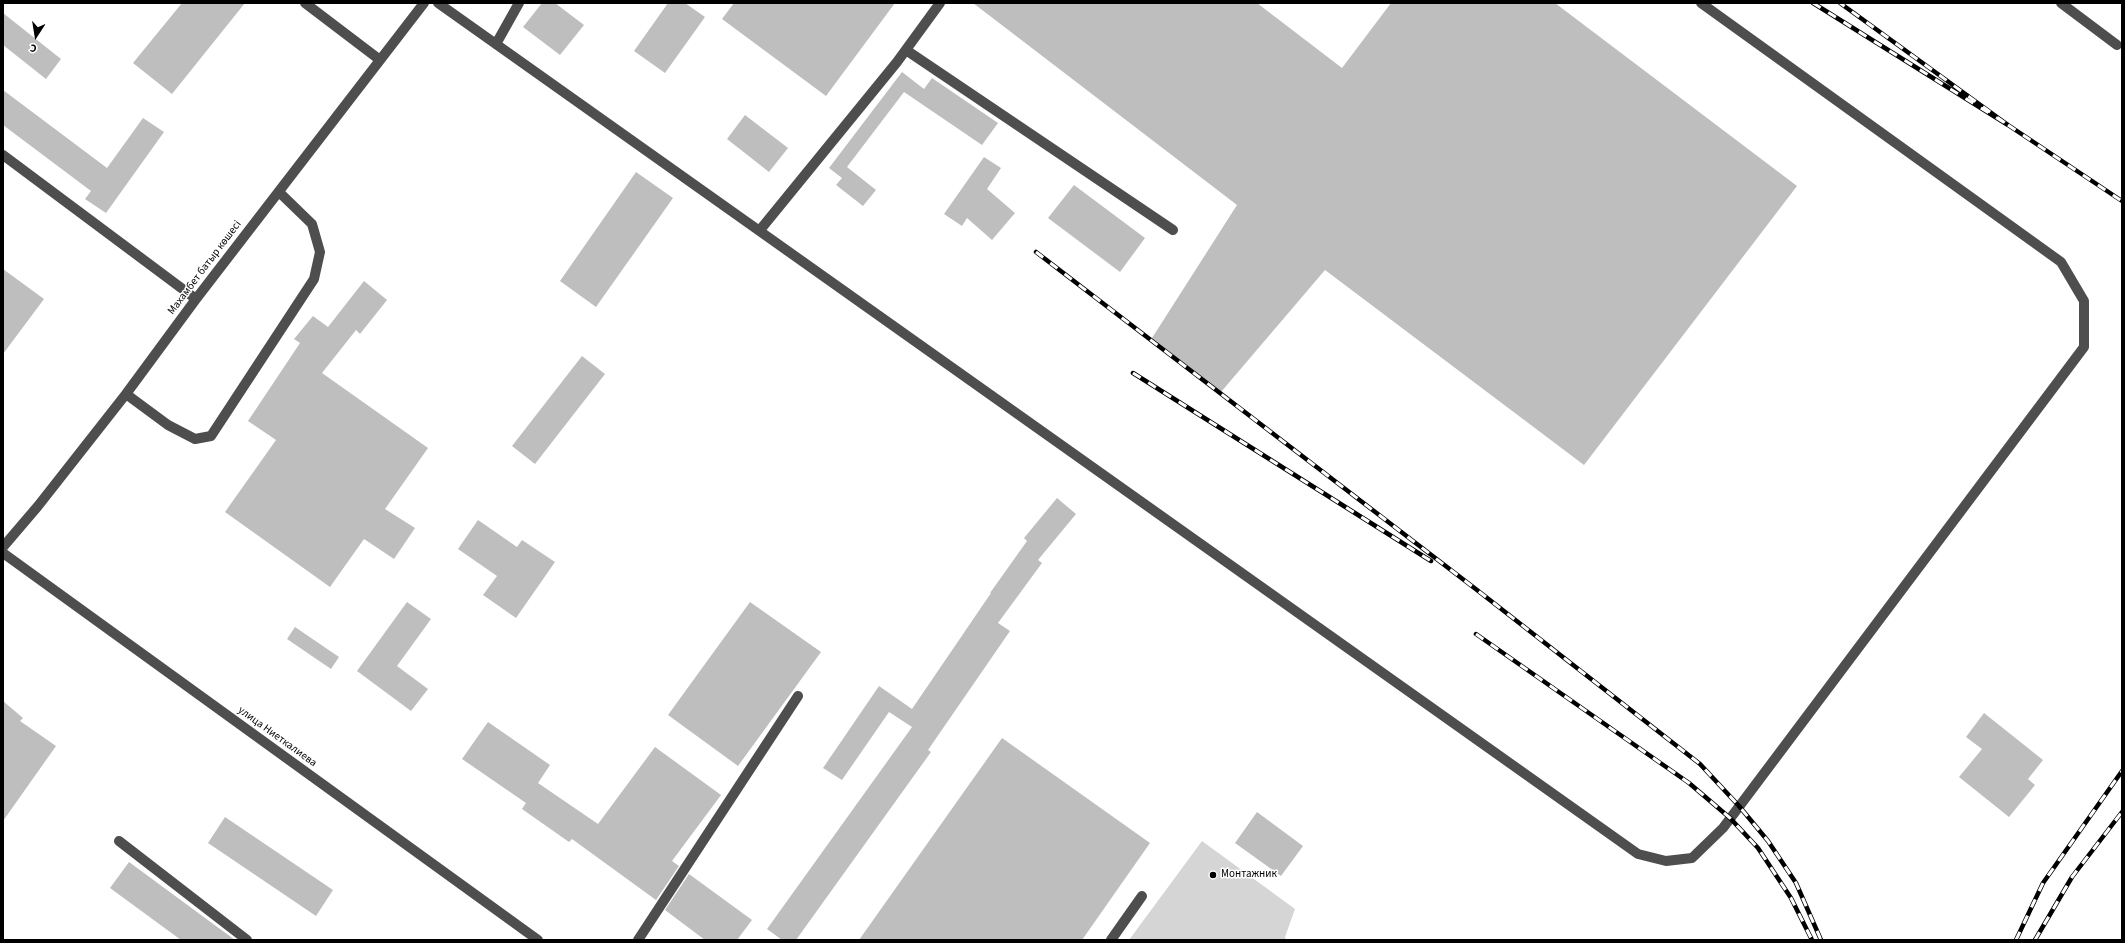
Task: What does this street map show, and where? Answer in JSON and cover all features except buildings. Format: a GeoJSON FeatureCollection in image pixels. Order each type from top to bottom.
{"type":"FeatureCollection","features":[{"type":"Feature","properties":{"kind":"street"},"geometry":{"type":"LineString","coordinates":[[305,3],[380,60]]}},
{"type":"Feature","properties":{"kind":"street","name":"Махамбет батыр көшесі"},"geometry":{"type":"LineString","coordinates":[[3,547],[38,506],[126,394],[196,298],[424,3]]}},
{"type":"Feature","properties":{"kind":"street"},"geometry":{"type":"LineString","coordinates":[[438,3],[1638,854],[1666,861],[1692,858],[1723,828],[2084,347],[2084,301],[2061,262],[1701,3]]}},
{"type":"Feature","properties":{"kind":"street"},"geometry":{"type":"LineString","coordinates":[[496,44],[519,3]]}},
{"type":"Feature","properties":{"kind":"street"},"geometry":{"type":"LineString","coordinates":[[760,230],[906,50],[940,3]]}},
{"type":"Feature","properties":{"kind":"street"},"geometry":{"type":"LineString","coordinates":[[2061,3],[2117,45]]}},
{"type":"Feature","properties":{"kind":"street"},"geometry":{"type":"LineString","coordinates":[[906,50],[1173,230]]}},
{"type":"Feature","properties":{"kind":"street"},"geometry":{"type":"LineString","coordinates":[[3,154],[196,298]]}},
{"type":"Feature","properties":{"kind":"street"},"geometry":{"type":"LineString","coordinates":[[126,394],[168,425],[195,439],[211,436],[314,280],[320,252],[312,224],[279,192]]}},
{"type":"Feature","properties":{"kind":"street","name":"улица Ниеткалиева"},"geometry":{"type":"LineString","coordinates":[[3,553],[538,940]]}},
{"type":"Feature","properties":{"kind":"street"},"geometry":{"type":"LineString","coordinates":[[638,940],[798,696]]}},
{"type":"Feature","properties":{"kind":"street"},"geometry":{"type":"LineString","coordinates":[[120,840],[247,940]]}},
{"type":"Feature","properties":{"kind":"street"},"geometry":{"type":"LineString","coordinates":[[1111,940],[1142,896]]}},
{"type":"Feature","properties":{"kind":"shaded area","name":"Монтажник"},"geometry":{"type":"Polygon","coordinates":[[[1202,841],[1295,909],[1285,937],[1286,940],[1129,940],[1202,841]]]}},
{"type":"Feature","properties":{"kind":"railway"},"geometry":{"type":"LineString","coordinates":[[1813,3],[2008,125],[1840,3]]}},
{"type":"Feature","properties":{"kind":"railway"},"geometry":{"type":"LineString","coordinates":[[2008,125],[2122,201]]}},
{"type":"Feature","properties":{"kind":"railway"},"geometry":{"type":"LineString","coordinates":[[1036,252],[1477,590],[1700,764],[1739,806],[1768,841],[1796,883],[1821,940]]}},
{"type":"Feature","properties":{"kind":"railway"},"geometry":{"type":"LineString","coordinates":[[1133,373],[1431,561]]}},
{"type":"Feature","properties":{"kind":"railway"},"geometry":{"type":"LineString","coordinates":[[1476,634],[1689,783],[1730,818],[1758,848],[1791,898],[1812,940]]}},
{"type":"Feature","properties":{"kind":"railway"},"geometry":{"type":"LineString","coordinates":[[2016,940],[2043,883],[2122,771]]}},
{"type":"Feature","properties":{"kind":"railway"},"geometry":{"type":"LineString","coordinates":[[2035,940],[2072,877],[2122,812]]}},
{"type":"Feature","properties":{"kind":"place","name":"Монтажник"},"geometry":{"type":"Point","coordinates":[1213,875]}}]}
